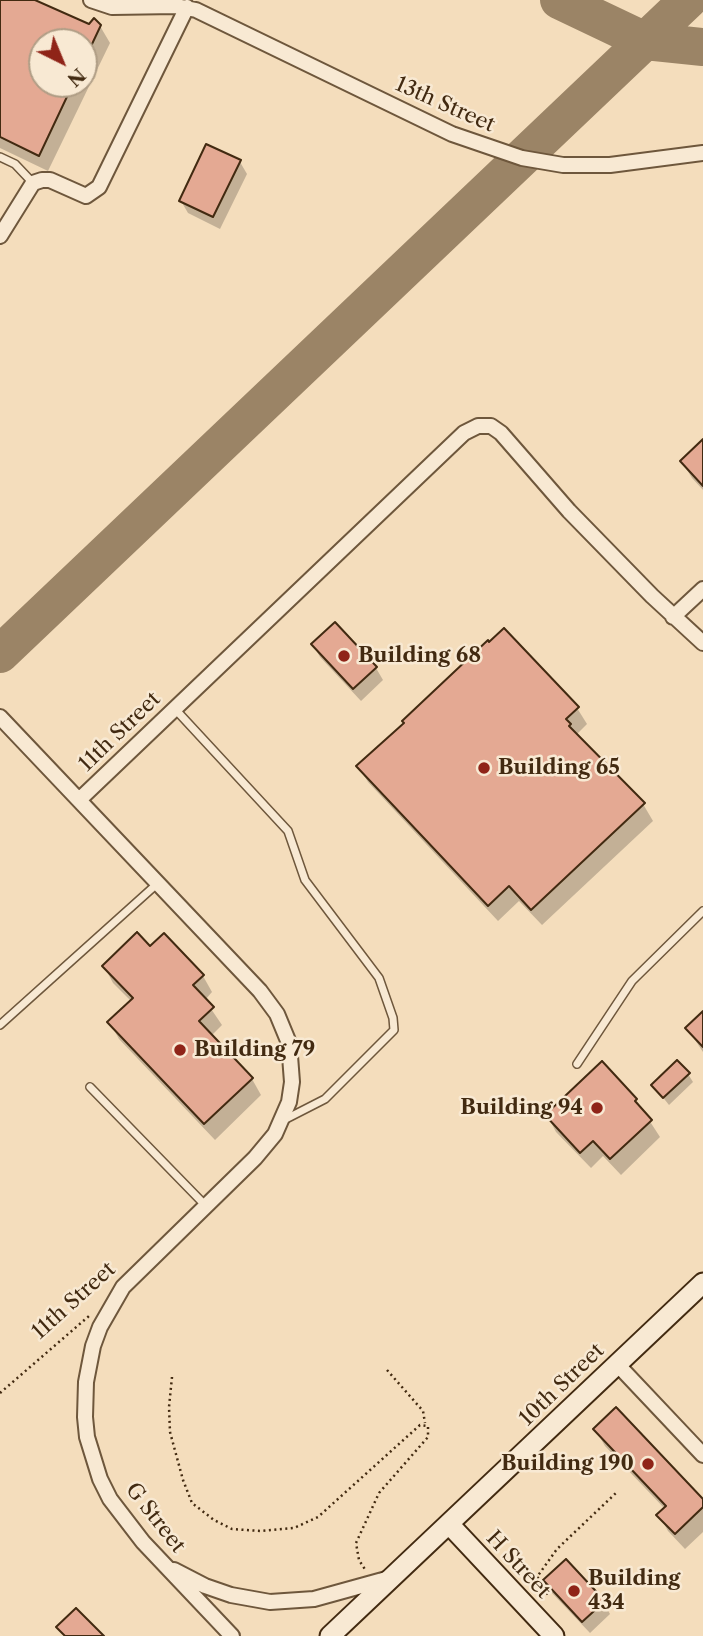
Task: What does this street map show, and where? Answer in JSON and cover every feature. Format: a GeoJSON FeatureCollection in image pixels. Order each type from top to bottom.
{"type":"FeatureCollection","features":[{"type":"Feature","properties":{"kind":"street","name":"13th Street"},"geometry":{"type":"LineString","coordinates":[[91,0],[101,5],[125,8],[187,7],[452,134],[513,155],[563,165],[610,165],[703,153]]}},
{"type":"Feature","properties":{"kind":"street"},"geometry":{"type":"LineString","coordinates":[[0,236],[33,183],[50,180],[86,195],[99,187],[187,7]]}},
{"type":"Feature","properties":{"kind":"street","name":"11th Street"},"geometry":{"type":"LineString","coordinates":[[123,1287],[266,1146],[282,1121],[292,1082],[292,1061],[289,1044],[277,1014],[260,991],[79,800],[464,433],[478,426],[491,426],[501,433],[548,489],[673,617],[703,643]]}},
{"type":"Feature","properties":{"kind":"street"},"geometry":{"type":"LineString","coordinates":[[673,617],[703,589]]}},
{"type":"Feature","properties":{"kind":"street"},"geometry":{"type":"LineString","coordinates":[[0,717],[79,800]]}},
{"type":"Feature","properties":{"kind":"street","name":"10th Street"},"geometry":{"type":"LineString","coordinates":[[330,1636],[703,1283]]}},
{"type":"Feature","properties":{"kind":"street","name":"G Street"},"geometry":{"type":"LineString","coordinates":[[123,1287],[100,1327],[89,1364],[84,1399],[88,1437],[100,1479],[130,1528],[232,1636]]}},
{"type":"Feature","properties":{"kind":"street"},"geometry":{"type":"LineString","coordinates":[[617,1364],[703,1455]]}},
{"type":"Feature","properties":{"kind":"street","name":"H Street"},"geometry":{"type":"LineString","coordinates":[[449,1524],[554,1636]]}},
{"type":"Feature","properties":{"kind":"street"},"geometry":{"type":"LineString","coordinates":[[164,1565],[205,1586],[251,1600],[270,1602],[314,1599],[393,1577]]}},
{"type":"Feature","properties":{"kind":"lane"},"geometry":{"type":"LineString","coordinates":[[0,157],[15,164],[33,183]]}},
{"type":"Feature","properties":{"kind":"lane"},"geometry":{"type":"LineString","coordinates":[[175,708],[288,831],[305,880],[379,978],[393,1018],[394,1030],[325,1100],[282,1121]]}},
{"type":"Feature","properties":{"kind":"lane"},"geometry":{"type":"LineString","coordinates":[[0,1025],[158,883]]}},
{"type":"Feature","properties":{"kind":"lane"},"geometry":{"type":"LineString","coordinates":[[577,1064],[632,981],[703,911]]}},
{"type":"Feature","properties":{"kind":"lane"},"geometry":{"type":"LineString","coordinates":[[90,1087],[205,1205]]}},
{"type":"Feature","properties":{"kind":"path","name":"11th Street"},"geometry":{"type":"LineString","coordinates":[[0,1393],[92,1313]]}},
{"type":"Feature","properties":{"kind":"path"},"geometry":{"type":"LineString","coordinates":[[374,1583],[359,1560],[356,1543],[379,1493],[428,1437],[430,1430],[425,1424],[424,1411],[387,1370]]}},
{"type":"Feature","properties":{"kind":"path"},"geometry":{"type":"LineString","coordinates":[[172,1377],[170,1432],[192,1503],[214,1520],[232,1529],[261,1531],[294,1528],[318,1517],[420,1425],[425,1424]]}},
{"type":"Feature","properties":{"kind":"path"},"geometry":{"type":"LineString","coordinates":[[536,1604],[550,1591],[537,1577],[557,1549],[617,1492]]}},
{"type":"Feature","properties":{"kind":"building"},"geometry":{"type":"Polygon","coordinates":[[[0,0],[35,0],[89,24],[94,18],[101,25],[98,31],[98,28],[28,28],[28,98],[66,98],[39,156],[0,137],[0,0]]]}},
{"type":"Feature","properties":{"kind":"building"},"geometry":{"type":"Polygon","coordinates":[[[206,144],[241,160],[213,217],[179,201],[206,144]]]}},
{"type":"Feature","properties":{"kind":"building"},"geometry":{"type":"Polygon","coordinates":[[[703,439],[703,486],[680,461],[703,439]]]}},
{"type":"Feature","properties":{"kind":"building","name":"Building 68"},"geometry":{"type":"Polygon","coordinates":[[[335,622],[377,667],[353,689],[311,644],[335,622]]]}},
{"type":"Feature","properties":{"kind":"building","name":"Building 65"},"geometry":{"type":"Polygon","coordinates":[[[504,628],[579,707],[566,719],[571,724],[569,726],[645,803],[531,910],[509,886],[488,906],[356,766],[488,640],[489,642],[504,628]]]}},
{"type":"Feature","properties":{"kind":"building","name":"Building 79"},"geometry":{"type":"Polygon","coordinates":[[[137,932],[150,946],[164,933],[204,975],[193,985],[214,1007],[199,1021],[253,1078],[204,1124],[107,1022],[133,998],[102,966],[137,932]]]}},
{"type":"Feature","properties":{"kind":"building"},"geometry":{"type":"Polygon","coordinates":[[[703,1011],[703,1047],[685,1028],[703,1011]]]}},
{"type":"Feature","properties":{"kind":"building"},"geometry":{"type":"Polygon","coordinates":[[[677,1060],[690,1073],[663,1098],[651,1085],[677,1060]]]}},
{"type":"Feature","properties":{"kind":"building","name":"Building 94"},"geometry":{"type":"Polygon","coordinates":[[[602,1061],[637,1099],[635,1101],[652,1120],[610,1159],[593,1141],[580,1153],[545,1115],[602,1061]]]}},
{"type":"Feature","properties":{"kind":"building","name":"Building 190"},"geometry":{"type":"Polygon","coordinates":[[[616,1407],[703,1499],[703,1507],[675,1534],[656,1515],[666,1506],[593,1429],[616,1407]]]}},
{"type":"Feature","properties":{"kind":"building","name":"Building 434"},"geometry":{"type":"Polygon","coordinates":[[[566,1559],[605,1601],[582,1622],[543,1580],[566,1559]]]}},
{"type":"Feature","properties":{"kind":"building"},"geometry":{"type":"Polygon","coordinates":[[[76,1608],[104,1636],[65,1636],[56,1627],[76,1608]]]}},
{"type":"Feature","properties":{"kind":"taxiway"},"geometry":{"type":"LineString","coordinates":[[559,0],[645,41],[703,47]]}},
{"type":"Feature","properties":{"kind":"taxiway"},"geometry":{"type":"LineString","coordinates":[[0,654],[688,0]]}},
{"type":"Feature","properties":{"kind":"place","name":"Building 68"},"geometry":{"type":"Point","coordinates":[344,656]}},
{"type":"Feature","properties":{"kind":"place","name":"Building 65"},"geometry":{"type":"Point","coordinates":[484,768]}},
{"type":"Feature","properties":{"kind":"place","name":"Building 79"},"geometry":{"type":"Point","coordinates":[180,1050]}},
{"type":"Feature","properties":{"kind":"place","name":"Building 94"},"geometry":{"type":"Point","coordinates":[597,1108]}},
{"type":"Feature","properties":{"kind":"place","name":"Building 190"},"geometry":{"type":"Point","coordinates":[648,1464]}},
{"type":"Feature","properties":{"kind":"place","name":"Building 434"},"geometry":{"type":"Point","coordinates":[574,1591]}}]}
